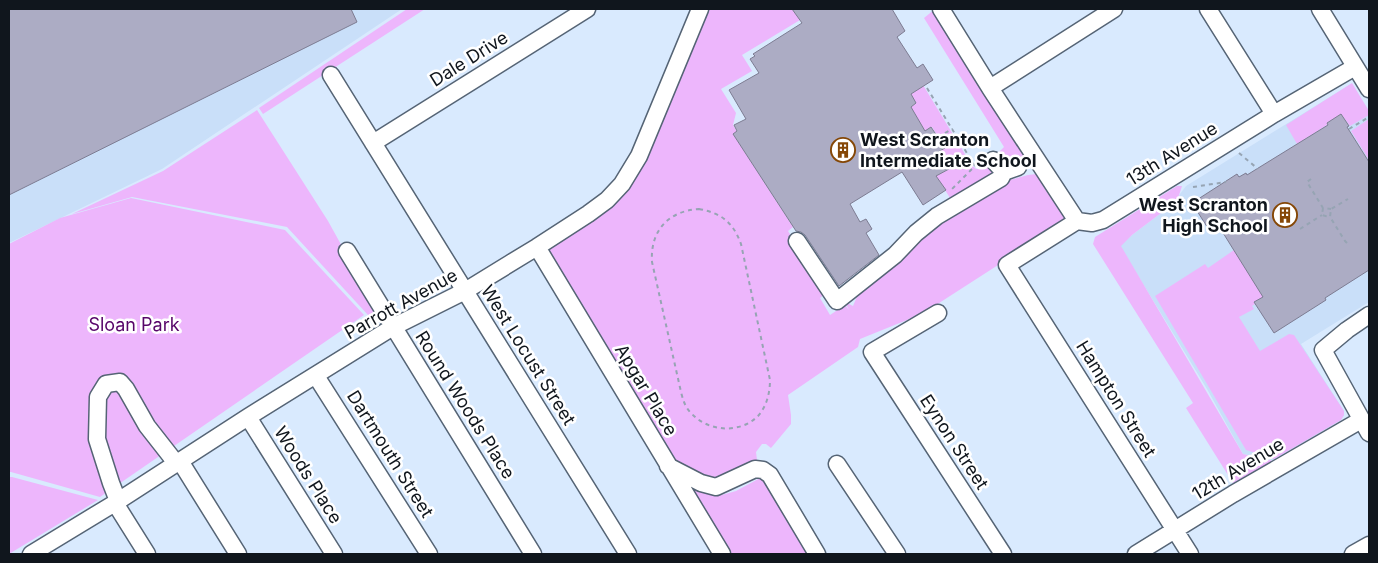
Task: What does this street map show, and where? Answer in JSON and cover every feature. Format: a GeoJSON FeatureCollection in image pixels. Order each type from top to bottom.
{"type":"FeatureCollection","features":[{"type":"Feature","properties":{"kind":"street","name":"Dale Drive"},"geometry":{"type":"LineString","coordinates":[[373,143],[586,9]]}},
{"type":"Feature","properties":{"kind":"street","name":"Parrott Avenue"},"geometry":{"type":"LineString","coordinates":[[35,553],[393,327],[465,291],[537,247],[607,200],[622,184],[638,156],[700,9]]}},
{"type":"Feature","properties":{"kind":"street"},"geometry":{"type":"LineString","coordinates":[[941,9],[990,88],[1078,222]]}},
{"type":"Feature","properties":{"kind":"street"},"geometry":{"type":"LineString","coordinates":[[990,88],[1114,9]]}},
{"type":"Feature","properties":{"kind":"street"},"geometry":{"type":"LineString","coordinates":[[1208,9],[1274,114]]}},
{"type":"Feature","properties":{"kind":"street"},"geometry":{"type":"LineString","coordinates":[[1320,9],[1369,89]]}},
{"type":"Feature","properties":{"kind":"street","name":"13th Avenue"},"geometry":{"type":"LineString","coordinates":[[1008,265],[1078,222],[1092,223],[1103,220],[1355,66]]}},
{"type":"Feature","properties":{"kind":"street","name":"West Locust Street"},"geometry":{"type":"LineString","coordinates":[[331,75],[628,554]]}},
{"type":"Feature","properties":{"kind":"street"},"geometry":{"type":"LineString","coordinates":[[797,241],[837,301],[895,255],[916,233],[937,216],[1001,178],[1005,166]]}},
{"type":"Feature","properties":{"kind":"street","name":"Apgar Place"},"geometry":{"type":"LineString","coordinates":[[537,247],[722,554]]}},
{"type":"Feature","properties":{"kind":"street","name":"Round Woods Place"},"geometry":{"type":"LineString","coordinates":[[347,251],[533,554]]}},
{"type":"Feature","properties":{"kind":"street","name":"Hampton Street"},"geometry":{"type":"LineString","coordinates":[[1008,265],[1190,554]]}},
{"type":"Feature","properties":{"kind":"street","name":"Eynon Street"},"geometry":{"type":"LineString","coordinates":[[938,313],[872,352],[1003,554]]}},
{"type":"Feature","properties":{"kind":"street"},"geometry":{"type":"LineString","coordinates":[[1365,427],[1323,350],[1369,315]]}},
{"type":"Feature","properties":{"kind":"street","name":"Dartmouth Street"},"geometry":{"type":"LineString","coordinates":[[316,376],[429,554]]}},
{"type":"Feature","properties":{"kind":"street"},"geometry":{"type":"LineString","coordinates":[[147,554],[117,502],[97,438],[98,397],[106,384],[120,382],[126,389],[148,426],[178,462],[238,554]]}},
{"type":"Feature","properties":{"kind":"street","name":"Woods Place"},"geometry":{"type":"LineString","coordinates":[[248,418],[334,554]]}},
{"type":"Feature","properties":{"kind":"street","name":"12th Avenue"},"geometry":{"type":"LineString","coordinates":[[1136,554],[1233,494],[1365,427]]}},
{"type":"Feature","properties":{"kind":"street"},"geometry":{"type":"LineString","coordinates":[[836,464],[898,554]]}},
{"type":"Feature","properties":{"kind":"street"},"geometry":{"type":"LineString","coordinates":[[668,466],[701,483],[716,488],[755,469],[763,470],[770,475],[817,554]]}},
{"type":"Feature","properties":{"kind":"street"},"geometry":{"type":"LineString","coordinates":[[1353,554],[1369,545]]}},
{"type":"Feature","properties":{"kind":"path"},"geometry":{"type":"LineString","coordinates":[[927,88],[975,166],[946,196]]}},
{"type":"Feature","properties":{"kind":"path"},"geometry":{"type":"LineString","coordinates":[[1349,129],[1369,117]]}},
{"type":"Feature","properties":{"kind":"path"},"geometry":{"type":"LineString","coordinates":[[938,137],[952,129]]}},
{"type":"Feature","properties":{"kind":"path"},"geometry":{"type":"LineString","coordinates":[[1239,153],[1258,169]]}},
{"type":"Feature","properties":{"kind":"path"},"geometry":{"type":"LineString","coordinates":[[1311,179],[1307,182],[1323,208],[1322,215]]}},
{"type":"Feature","properties":{"kind":"path"},"geometry":{"type":"LineString","coordinates":[[1193,188],[1226,182]]}},
{"type":"Feature","properties":{"kind":"path"},"geometry":{"type":"LineString","coordinates":[[1323,208],[1331,209],[1348,199]]}},
{"type":"Feature","properties":{"kind":"path"},"geometry":{"type":"LineString","coordinates":[[699,209],[719,214],[734,228],[741,244],[769,372],[770,388],[766,402],[758,416],[742,426],[723,429],[700,421],[691,414],[684,404],[652,262],[652,252],[654,239],[669,219],[678,212],[699,209]]}},
{"type":"Feature","properties":{"kind":"path"},"geometry":{"type":"LineString","coordinates":[[1331,209],[1330,217],[1347,243]]}},
{"type":"Feature","properties":{"kind":"path"},"geometry":{"type":"LineString","coordinates":[[1300,229],[1322,215],[1330,217]]}},
{"type":"Feature","properties":{"kind":"shaded area"},"geometry":{"type":"Polygon","coordinates":[[[9,9],[402,9],[162,169],[9,243],[9,9]]]}},
{"type":"Feature","properties":{"kind":"shaded area"},"geometry":{"type":"Polygon","coordinates":[[[1351,84],[1369,111],[1369,302],[1301,344],[1344,411],[1344,415],[1341,420],[1275,461],[1243,454],[1207,389],[1120,246],[1177,201],[1186,186],[1351,84]]]}},
{"type":"Feature","properties":{"kind":"green space"},"geometry":{"type":"Polygon","coordinates":[[[407,9],[425,9],[263,114],[259,108],[407,9]]]}},
{"type":"Feature","properties":{"kind":"green space"},"geometry":{"type":"Polygon","coordinates":[[[709,9],[792,9],[800,20],[742,55],[752,71],[721,89],[736,113],[733,125],[737,132],[733,134],[793,227],[788,231],[826,293],[820,298],[830,315],[845,305],[849,310],[845,302],[853,306],[859,292],[924,231],[1006,181],[1037,174],[1068,220],[936,305],[907,320],[860,339],[858,347],[788,395],[791,424],[771,448],[766,444],[762,444],[756,452],[757,460],[726,477],[711,478],[676,460],[547,253],[549,247],[608,206],[688,54],[709,9]]]}},
{"type":"Feature","properties":{"kind":"green space"},"geometry":{"type":"Polygon","coordinates":[[[935,9],[1029,150],[1024,157],[1010,161],[998,158],[998,153],[1004,147],[924,18],[935,9]]]}},
{"type":"Feature","properties":{"kind":"green space"},"geometry":{"type":"Polygon","coordinates":[[[1352,83],[1369,111],[1369,115],[1350,126],[1341,114],[1297,144],[1286,125],[1352,83]]]}},
{"type":"Feature","properties":{"kind":"green space"},"geometry":{"type":"Polygon","coordinates":[[[923,85],[971,164],[976,169],[985,166],[991,168],[997,176],[952,201],[936,176],[949,169],[938,152],[945,148],[932,127],[925,131],[911,107],[916,103],[911,94],[923,85]]]}},
{"type":"Feature","properties":{"kind":"green space"},"geometry":{"type":"Polygon","coordinates":[[[257,110],[328,221],[379,313],[368,315],[287,227],[132,197],[72,214],[163,171],[257,110]]]}},
{"type":"Feature","properties":{"kind":"green space"},"geometry":{"type":"Polygon","coordinates":[[[1369,119],[1369,160],[1351,131],[1369,119]]]}},
{"type":"Feature","properties":{"kind":"green space"},"geometry":{"type":"Polygon","coordinates":[[[1177,186],[1182,186],[1177,201],[1132,235],[1121,246],[1243,454],[1273,461],[1233,483],[1186,408],[1193,403],[1093,244],[1095,237],[1177,186]]]}},
{"type":"Feature","properties":{"kind":"green space","name":"Sloan Park"},"geometry":{"type":"Polygon","coordinates":[[[131,198],[285,230],[364,315],[100,497],[9,472],[9,244],[60,218],[131,198]]]}},
{"type":"Feature","properties":{"kind":"green space"},"geometry":{"type":"Polygon","coordinates":[[[1234,250],[1263,297],[1254,302],[1255,304],[1252,306],[1254,309],[1239,317],[1260,351],[1289,334],[1294,335],[1344,411],[1341,420],[1274,459],[1246,450],[1155,296],[1205,264],[1208,268],[1234,250]]]}},
{"type":"Feature","properties":{"kind":"green space"},"geometry":{"type":"Polygon","coordinates":[[[9,477],[12,477],[98,500],[9,554],[9,477]]]}},
{"type":"Feature","properties":{"kind":"green space"},"geometry":{"type":"Polygon","coordinates":[[[762,477],[814,554],[728,554],[679,478],[718,496],[736,491],[762,477]]]}},
{"type":"Feature","properties":{"kind":"building"},"geometry":{"type":"Polygon","coordinates":[[[9,9],[351,9],[357,22],[9,195],[9,9]]]}},
{"type":"Feature","properties":{"kind":"building","name":"West Scranton Intermediate School"},"geometry":{"type":"Polygon","coordinates":[[[792,9],[892,9],[905,31],[897,37],[917,68],[923,64],[933,80],[911,94],[916,103],[911,107],[925,131],[931,127],[945,148],[938,152],[949,169],[936,176],[946,190],[923,205],[902,172],[850,204],[860,222],[866,219],[872,229],[866,233],[879,255],[839,286],[805,235],[796,231],[733,134],[737,131],[734,125],[746,119],[729,90],[759,73],[750,59],[755,56],[753,54],[802,23],[792,9]]]}},
{"type":"Feature","properties":{"kind":"building","name":"West Scranton High School"},"geometry":{"type":"Polygon","coordinates":[[[1341,114],[1369,162],[1369,270],[1274,333],[1254,302],[1263,297],[1220,228],[1211,233],[1192,203],[1237,174],[1239,177],[1246,173],[1247,175],[1328,125],[1327,123],[1341,114]]]}},
{"type":"Feature","properties":{"kind":"place","name":"West Scranton Intermediate School"},"geometry":{"type":"Point","coordinates":[843,150]}},
{"type":"Feature","properties":{"kind":"place","name":"West Scranton High School"},"geometry":{"type":"Point","coordinates":[1285,215]}}]}
